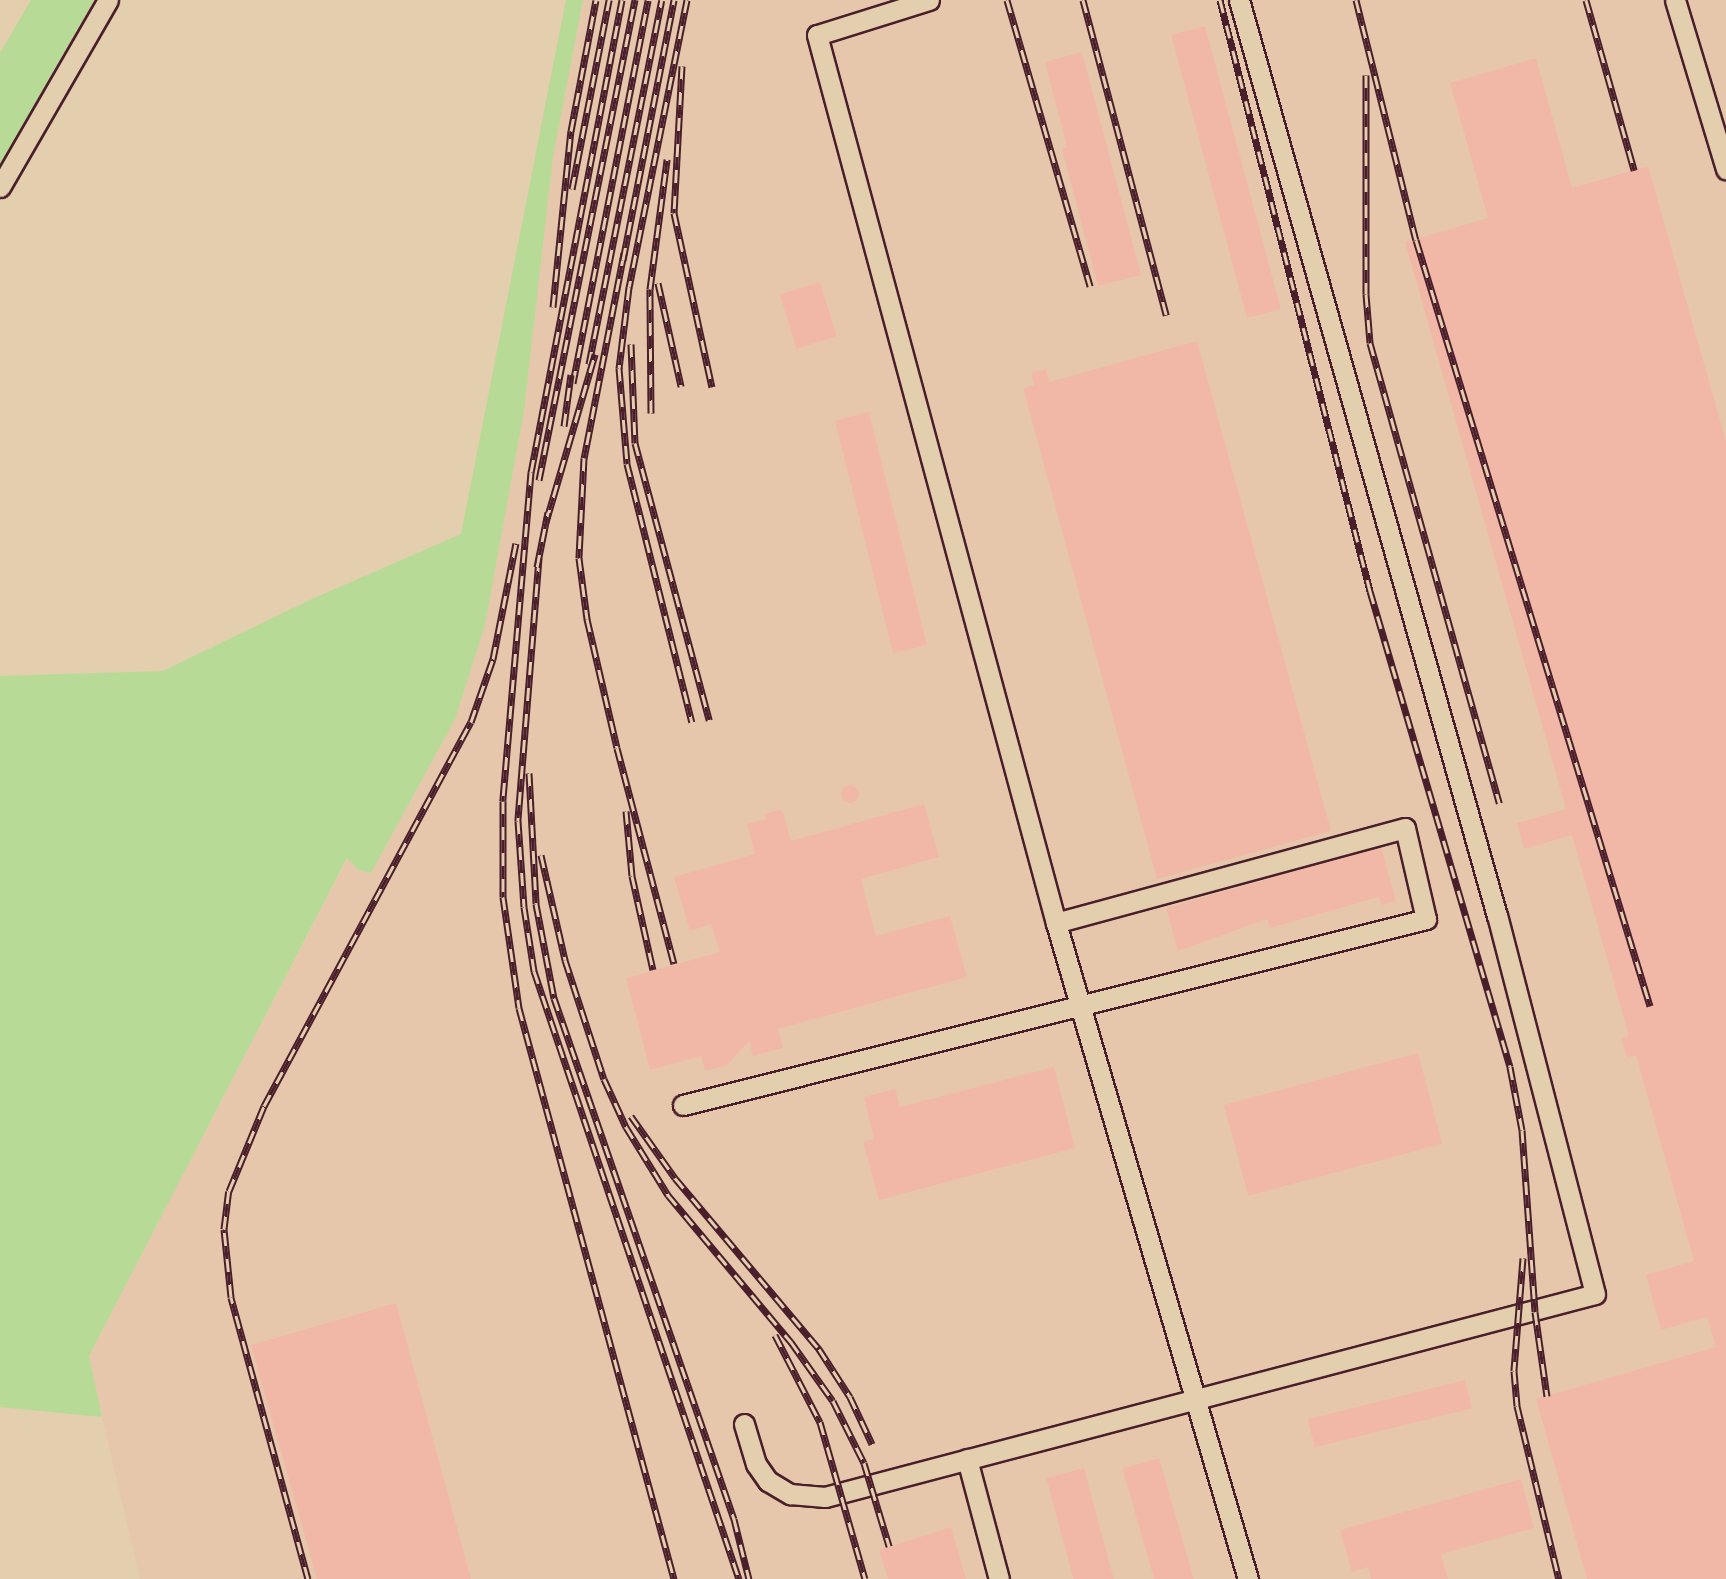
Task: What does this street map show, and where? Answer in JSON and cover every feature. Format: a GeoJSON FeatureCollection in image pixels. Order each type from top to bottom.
{"type":"FeatureCollection","features":[{"type":"Feature","properties":{"kind":"street"},"geometry":{"type":"LineString","coordinates":[[0,187],[108,0]]}},
{"type":"Feature","properties":{"kind":"street"},"geometry":{"type":"LineString","coordinates":[[929,0],[817,35],[1056,923],[1083,1007],[1248,1579]]}},
{"type":"Feature","properties":{"kind":"street"},"geometry":{"type":"LineString","coordinates":[[744,1424],[762,1475],[783,1491],[806,1497],[873,1488],[1196,1398],[1595,1294],[1500,929],[1239,0]]}},
{"type":"Feature","properties":{"kind":"street"},"geometry":{"type":"LineString","coordinates":[[1675,0],[1726,169]]}},
{"type":"Feature","properties":{"kind":"street"},"geometry":{"type":"LineString","coordinates":[[683,1105],[1426,919],[1405,828],[1056,923]]}},
{"type":"Feature","properties":{"kind":"street"},"geometry":{"type":"LineString","coordinates":[[967,1460],[999,1579]]}},
{"type":"Feature","properties":{"kind":"shaded area"},"geometry":{"type":"Polygon","coordinates":[[[566,0],[1726,0],[1726,1579],[140,1579],[88,1357],[428,704],[566,0]]]}},
{"type":"Feature","properties":{"kind":"green space"},"geometry":{"type":"Polygon","coordinates":[[[31,0],[94,0],[0,164],[0,53],[31,0]]]}},
{"type":"Feature","properties":{"kind":"green space"},"geometry":{"type":"Polygon","coordinates":[[[566,0],[583,0],[553,157],[524,411],[485,625],[455,719],[371,873],[358,870],[347,858],[89,1356],[102,1417],[0,1407],[0,676],[163,671],[312,599],[461,534],[566,0]]]}},
{"type":"Feature","properties":{"kind":"building"},"geometry":{"type":"Polygon","coordinates":[[[1205,26],[1281,309],[1247,318],[1171,35],[1205,26]]]}},
{"type":"Feature","properties":{"kind":"building"},"geometry":{"type":"Polygon","coordinates":[[[1082,52],[1141,275],[1098,286],[1062,149],[1067,147],[1045,62],[1082,52]]]}},
{"type":"Feature","properties":{"kind":"building"},"geometry":{"type":"Polygon","coordinates":[[[1536,58],[1572,188],[1648,166],[1726,441],[1726,1579],[1587,1579],[1536,1399],[1716,1347],[1707,1317],[1661,1330],[1646,1275],[1694,1261],[1636,1055],[1627,1058],[1621,1038],[1629,1036],[1572,835],[1524,849],[1517,823],[1566,809],[1405,242],[1488,218],[1450,83],[1536,58]]]}},
{"type":"Feature","properties":{"kind":"building"},"geometry":{"type":"Polygon","coordinates":[[[820,282],[837,337],[797,349],[780,294],[820,282]]]}},
{"type":"Feature","properties":{"kind":"building"},"geometry":{"type":"Polygon","coordinates":[[[1197,341],[1331,831],[1157,879],[1023,388],[1034,385],[1031,373],[1046,369],[1049,382],[1197,341]]]}},
{"type":"Feature","properties":{"kind":"building"},"geometry":{"type":"Polygon","coordinates":[[[869,412],[927,645],[893,653],[835,420],[869,412]]]}},
{"type":"Feature","properties":{"kind":"building"},"geometry":{"type":"Polygon","coordinates":[[[850,785],[856,788],[859,794],[856,800],[850,803],[844,800],[841,794],[844,788],[850,785]]]}},
{"type":"Feature","properties":{"kind":"building"},"geometry":{"type":"Polygon","coordinates":[[[924,804],[939,857],[861,879],[876,936],[950,916],[967,977],[778,1029],[783,1048],[753,1056],[749,1041],[727,1065],[705,1071],[701,1056],[650,1070],[626,978],[720,952],[711,924],[690,931],[674,877],[755,854],[747,824],[766,819],[764,814],[782,809],[791,841],[924,804]]]}},
{"type":"Feature","properties":{"kind":"building"},"geometry":{"type":"Polygon","coordinates":[[[1381,847],[1396,901],[1381,905],[1379,897],[1270,928],[1267,919],[1178,951],[1166,908],[1381,847]]]}},
{"type":"Feature","properties":{"kind":"building"},"geometry":{"type":"Polygon","coordinates":[[[1418,1053],[1442,1144],[1248,1196],[1224,1105],[1418,1053]]]}},
{"type":"Feature","properties":{"kind":"building"},"geometry":{"type":"Polygon","coordinates":[[[1054,1067],[1075,1148],[879,1200],[863,1142],[874,1139],[864,1097],[895,1089],[900,1107],[1054,1067]]]}},
{"type":"Feature","properties":{"kind":"building"},"geometry":{"type":"Polygon","coordinates":[[[396,1303],[471,1579],[317,1579],[251,1345],[396,1303]]]}},
{"type":"Feature","properties":{"kind":"building"},"geometry":{"type":"Polygon","coordinates":[[[1465,1380],[1472,1408],[1315,1447],[1308,1419],[1465,1380]]]}},
{"type":"Feature","properties":{"kind":"building"},"geometry":{"type":"Polygon","coordinates":[[[1159,1458],[1194,1579],[1154,1579],[1122,1468],[1159,1458]]]}},
{"type":"Feature","properties":{"kind":"building"},"geometry":{"type":"Polygon","coordinates":[[[1084,1468],[1114,1579],[1073,1579],[1046,1478],[1084,1468]]]}},
{"type":"Feature","properties":{"kind":"building"},"geometry":{"type":"Polygon","coordinates":[[[1521,1479],[1534,1528],[1441,1554],[1448,1579],[1371,1579],[1368,1567],[1352,1572],[1340,1530],[1521,1479]]]}},
{"type":"Feature","properties":{"kind":"building"},"geometry":{"type":"Polygon","coordinates":[[[951,1527],[966,1579],[888,1579],[879,1550],[951,1527]]]}},
{"type":"Feature","properties":{"kind":"railway"},"geometry":{"type":"LineString","coordinates":[[553,307],[571,131],[596,0]]}},
{"type":"Feature","properties":{"kind":"railway"},"geometry":{"type":"LineString","coordinates":[[572,189],[609,0]]}},
{"type":"Feature","properties":{"kind":"railway"},"geometry":{"type":"LineString","coordinates":[[622,0],[531,472],[503,801],[503,897],[519,1008],[674,1579]]}},
{"type":"Feature","properties":{"kind":"railway"},"geometry":{"type":"LineString","coordinates":[[539,480],[635,0]]}},
{"type":"Feature","properties":{"kind":"railway"},"geometry":{"type":"LineString","coordinates":[[573,383],[648,0]]}},
{"type":"Feature","properties":{"kind":"railway"},"geometry":{"type":"LineString","coordinates":[[589,364],[662,0]]}},
{"type":"Feature","properties":{"kind":"railway"},"geometry":{"type":"LineString","coordinates":[[623,260],[674,0]]}},
{"type":"Feature","properties":{"kind":"railway"},"geometry":{"type":"LineString","coordinates":[[687,0],[629,287],[619,368],[627,464],[692,722]]}},
{"type":"Feature","properties":{"kind":"railway"},"geometry":{"type":"LineString","coordinates":[[1007,0],[1090,286]]}},
{"type":"Feature","properties":{"kind":"railway"},"geometry":{"type":"LineString","coordinates":[[1083,0],[1166,315]]}},
{"type":"Feature","properties":{"kind":"railway"},"geometry":{"type":"LineString","coordinates":[[1220,0],[1370,591],[1510,1067],[1522,1130],[1535,1312],[1547,1396]]}},
{"type":"Feature","properties":{"kind":"railway"},"geometry":{"type":"LineString","coordinates":[[1356,0],[1416,240],[1650,1006]]}},
{"type":"Feature","properties":{"kind":"railway"},"geometry":{"type":"LineString","coordinates":[[1586,0],[1634,170]]}},
{"type":"Feature","properties":{"kind":"railway"},"geometry":{"type":"LineString","coordinates":[[682,66],[674,213],[712,387]]}},
{"type":"Feature","properties":{"kind":"railway"},"geometry":{"type":"LineString","coordinates":[[1366,75],[1366,294],[1370,343],[1499,803]]}},
{"type":"Feature","properties":{"kind":"railway"},"geometry":{"type":"LineString","coordinates":[[651,413],[650,289],[667,159]]}},
{"type":"Feature","properties":{"kind":"railway"},"geometry":{"type":"LineString","coordinates":[[624,253],[584,458],[579,558],[587,619],[617,748],[674,964]]}},
{"type":"Feature","properties":{"kind":"railway"},"geometry":{"type":"LineString","coordinates":[[658,283],[681,386]]}},
{"type":"Feature","properties":{"kind":"railway"},"geometry":{"type":"LineString","coordinates":[[631,344],[635,443],[709,720]]}},
{"type":"Feature","properties":{"kind":"railway"},"geometry":{"type":"LineString","coordinates":[[546,522],[595,354]]}},
{"type":"Feature","properties":{"kind":"railway"},"geometry":{"type":"LineString","coordinates":[[564,426],[571,374]]}},
{"type":"Feature","properties":{"kind":"railway"},"geometry":{"type":"LineString","coordinates":[[537,567],[548,512]]}},
{"type":"Feature","properties":{"kind":"railway"},"geometry":{"type":"LineString","coordinates":[[308,1579],[231,1297],[224,1229],[229,1191],[264,1106],[471,722],[493,659],[516,543]]}},
{"type":"Feature","properties":{"kind":"railway"},"geometry":{"type":"LineString","coordinates":[[539,558],[518,821],[524,907],[534,971],[739,1579]]}},
{"type":"Feature","properties":{"kind":"railway"},"geometry":{"type":"LineString","coordinates":[[529,773],[536,904],[554,998],[734,1519],[749,1579]]}},
{"type":"Feature","properties":{"kind":"railway"},"geometry":{"type":"LineString","coordinates":[[626,811],[632,876],[653,970]]}},
{"type":"Feature","properties":{"kind":"railway"},"geometry":{"type":"LineString","coordinates":[[541,855],[565,960],[604,1079],[626,1127],[668,1195],[791,1342],[833,1401],[864,1463],[889,1546]]}},
{"type":"Feature","properties":{"kind":"railway"},"geometry":{"type":"LineString","coordinates":[[631,1116],[675,1178],[819,1349],[850,1397],[872,1444]]}},
{"type":"Feature","properties":{"kind":"railway"},"geometry":{"type":"LineString","coordinates":[[1523,1258],[1514,1371],[1517,1406],[1559,1579]]}},
{"type":"Feature","properties":{"kind":"railway"},"geometry":{"type":"LineString","coordinates":[[775,1335],[820,1422],[865,1579]]}}]}
